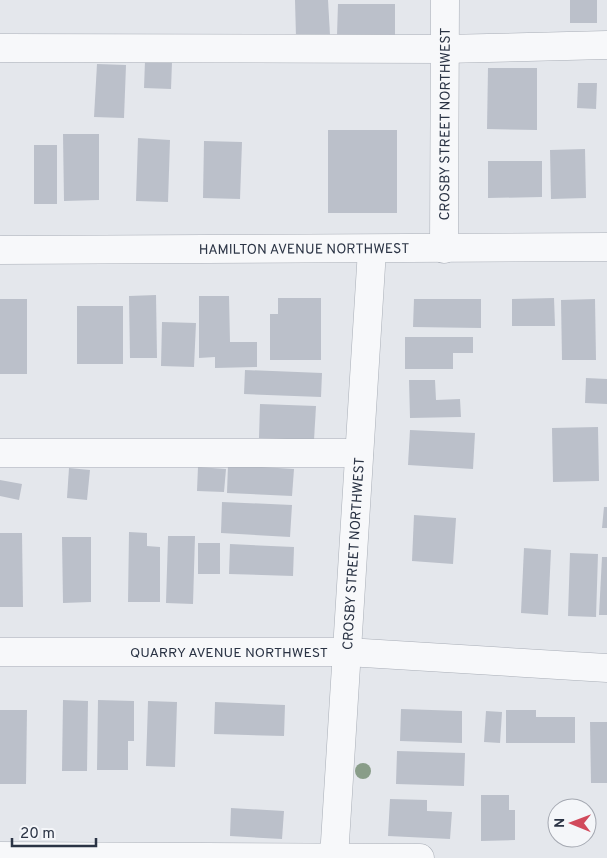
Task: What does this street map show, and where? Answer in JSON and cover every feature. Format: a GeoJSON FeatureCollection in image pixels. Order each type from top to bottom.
{"type":"FeatureCollection","features":[{"type":"Feature","properties":{"kind":"street","name":"CROSBY STREET NORTHWEST"},"geometry":{"type":"LineString","coordinates":[[444,249],[445,0]]}},
{"type":"Feature","properties":{"kind":"street"},"geometry":{"type":"LineString","coordinates":[[0,48],[444,48],[607,45]]}},
{"type":"Feature","properties":{"kind":"street","name":"HAMILTON AVENUE NORTHWEST"},"geometry":{"type":"LineString","coordinates":[[0,250],[372,250],[607,247]]}},
{"type":"Feature","properties":{"kind":"street","name":"CROSBY STREET NORTHWEST"},"geometry":{"type":"LineString","coordinates":[[334,858],[372,250]]}},
{"type":"Feature","properties":{"kind":"street"},"geometry":{"type":"LineString","coordinates":[[0,453],[359,453]]}},
{"type":"Feature","properties":{"kind":"street","name":"QUARRY AVENUE NORTHWEST"},"geometry":{"type":"LineString","coordinates":[[0,652],[348,652],[607,668]]}},
{"type":"Feature","properties":{"kind":"street"},"geometry":{"type":"LineString","coordinates":[[0,856],[420,858]]}},
{"type":"Feature","properties":{"kind":"building"},"geometry":{"type":"Polygon","coordinates":[[[295,0],[328,0],[330,35],[296,37],[295,0]]]}},
{"type":"Feature","properties":{"kind":"building"},"geometry":{"type":"Polygon","coordinates":[[[570,0],[597,0],[597,23],[570,23],[570,0]]]}},
{"type":"Feature","properties":{"kind":"building"},"geometry":{"type":"Polygon","coordinates":[[[338,4],[395,4],[395,35],[337,35],[338,4]]]}},
{"type":"Feature","properties":{"kind":"building"},"geometry":{"type":"Polygon","coordinates":[[[145,61],[172,62],[171,89],[144,88],[145,61]]]}},
{"type":"Feature","properties":{"kind":"building"},"geometry":{"type":"Polygon","coordinates":[[[97,64],[126,65],[124,118],[94,117],[97,64]]]}},
{"type":"Feature","properties":{"kind":"building"},"geometry":{"type":"Polygon","coordinates":[[[488,68],[537,68],[537,130],[487,129],[488,68]]]}},
{"type":"Feature","properties":{"kind":"building"},"geometry":{"type":"Polygon","coordinates":[[[578,83],[597,83],[596,109],[577,108],[578,83]]]}},
{"type":"Feature","properties":{"kind":"building"},"geometry":{"type":"Polygon","coordinates":[[[328,130],[397,130],[397,213],[328,213],[328,130]]]}},
{"type":"Feature","properties":{"kind":"building"},"geometry":{"type":"Polygon","coordinates":[[[63,134],[99,134],[99,200],[64,201],[63,134]]]}},
{"type":"Feature","properties":{"kind":"building"},"geometry":{"type":"Polygon","coordinates":[[[138,138],[170,140],[168,202],[136,201],[138,138]]]}},
{"type":"Feature","properties":{"kind":"building"},"geometry":{"type":"Polygon","coordinates":[[[204,141],[242,142],[240,199],[203,198],[204,141]]]}},
{"type":"Feature","properties":{"kind":"building"},"geometry":{"type":"Polygon","coordinates":[[[34,145],[57,145],[57,204],[34,204],[34,145]]]}},
{"type":"Feature","properties":{"kind":"building"},"geometry":{"type":"Polygon","coordinates":[[[585,149],[586,198],[551,199],[550,150],[585,149]]]}},
{"type":"Feature","properties":{"kind":"building"},"geometry":{"type":"Polygon","coordinates":[[[488,161],[542,161],[542,197],[488,198],[488,161]]]}},
{"type":"Feature","properties":{"kind":"building"},"geometry":{"type":"Polygon","coordinates":[[[156,295],[157,358],[130,358],[129,296],[156,295]]]}},
{"type":"Feature","properties":{"kind":"building"},"geometry":{"type":"Polygon","coordinates":[[[199,296],[229,296],[230,342],[257,342],[257,367],[215,368],[215,357],[199,358],[199,296]]]}},
{"type":"Feature","properties":{"kind":"building"},"geometry":{"type":"Polygon","coordinates":[[[278,298],[321,298],[321,360],[270,360],[270,314],[278,314],[278,298]]]}},
{"type":"Feature","properties":{"kind":"building"},"geometry":{"type":"Polygon","coordinates":[[[554,298],[555,326],[512,326],[512,299],[554,298]]]}},
{"type":"Feature","properties":{"kind":"building"},"geometry":{"type":"Polygon","coordinates":[[[0,299],[27,299],[27,374],[0,374],[0,299]]]}},
{"type":"Feature","properties":{"kind":"building"},"geometry":{"type":"Polygon","coordinates":[[[414,299],[481,299],[481,328],[413,327],[414,299]]]}},
{"type":"Feature","properties":{"kind":"building"},"geometry":{"type":"Polygon","coordinates":[[[595,299],[596,360],[562,360],[561,300],[595,299]]]}},
{"type":"Feature","properties":{"kind":"building"},"geometry":{"type":"Polygon","coordinates":[[[77,306],[123,306],[123,364],[77,364],[77,306]]]}},
{"type":"Feature","properties":{"kind":"building"},"geometry":{"type":"Polygon","coordinates":[[[162,322],[196,323],[194,367],[161,366],[162,322]]]}},
{"type":"Feature","properties":{"kind":"building"},"geometry":{"type":"Polygon","coordinates":[[[405,337],[473,337],[473,353],[453,353],[453,369],[405,369],[405,337]]]}},
{"type":"Feature","properties":{"kind":"building"},"geometry":{"type":"Polygon","coordinates":[[[245,370],[322,373],[321,397],[244,394],[245,370]]]}},
{"type":"Feature","properties":{"kind":"building"},"geometry":{"type":"Polygon","coordinates":[[[586,378],[607,379],[607,404],[585,403],[586,378]]]}},
{"type":"Feature","properties":{"kind":"building"},"geometry":{"type":"Polygon","coordinates":[[[409,380],[435,380],[436,400],[460,399],[461,417],[410,418],[409,380]]]}},
{"type":"Feature","properties":{"kind":"building"},"geometry":{"type":"Polygon","coordinates":[[[260,404],[316,406],[314,440],[259,438],[260,404]]]}},
{"type":"Feature","properties":{"kind":"building"},"geometry":{"type":"Polygon","coordinates":[[[598,427],[599,481],[553,482],[552,428],[598,427]]]}},
{"type":"Feature","properties":{"kind":"building"},"geometry":{"type":"Polygon","coordinates":[[[410,430],[475,433],[473,469],[408,465],[410,430]]]}},
{"type":"Feature","properties":{"kind":"building"},"geometry":{"type":"Polygon","coordinates":[[[228,465],[294,469],[292,496],[227,493],[228,465]]]}},
{"type":"Feature","properties":{"kind":"building"},"geometry":{"type":"Polygon","coordinates":[[[198,467],[226,469],[224,492],[197,491],[198,467]]]}},
{"type":"Feature","properties":{"kind":"building"},"geometry":{"type":"Polygon","coordinates":[[[69,468],[90,470],[87,500],[67,498],[69,468]]]}},
{"type":"Feature","properties":{"kind":"building"},"geometry":{"type":"Polygon","coordinates":[[[0,480],[22,484],[19,500],[0,496],[0,480]]]}},
{"type":"Feature","properties":{"kind":"building"},"geometry":{"type":"Polygon","coordinates":[[[222,502],[292,505],[290,537],[221,533],[222,502]]]}},
{"type":"Feature","properties":{"kind":"building"},"geometry":{"type":"Polygon","coordinates":[[[604,507],[607,507],[607,528],[602,528],[604,507]]]}},
{"type":"Feature","properties":{"kind":"building"},"geometry":{"type":"Polygon","coordinates":[[[414,515],[456,518],[453,564],[412,561],[414,515]]]}},
{"type":"Feature","properties":{"kind":"building"},"geometry":{"type":"Polygon","coordinates":[[[129,532],[147,533],[147,546],[160,547],[160,602],[128,602],[129,532]]]}},
{"type":"Feature","properties":{"kind":"building"},"geometry":{"type":"Polygon","coordinates":[[[0,533],[22,533],[23,607],[0,607],[0,533]]]}},
{"type":"Feature","properties":{"kind":"building"},"geometry":{"type":"Polygon","coordinates":[[[168,536],[195,536],[193,604],[166,603],[168,536]]]}},
{"type":"Feature","properties":{"kind":"building"},"geometry":{"type":"Polygon","coordinates":[[[62,537],[91,537],[91,602],[63,603],[62,537]]]}},
{"type":"Feature","properties":{"kind":"building"},"geometry":{"type":"Polygon","coordinates":[[[198,543],[220,543],[220,574],[198,574],[198,543]]]}},
{"type":"Feature","properties":{"kind":"building"},"geometry":{"type":"Polygon","coordinates":[[[230,544],[294,547],[293,576],[229,574],[230,544]]]}},
{"type":"Feature","properties":{"kind":"building"},"geometry":{"type":"Polygon","coordinates":[[[524,548],[551,550],[548,615],[521,613],[524,548]]]}},
{"type":"Feature","properties":{"kind":"building"},"geometry":{"type":"Polygon","coordinates":[[[570,553],[598,554],[596,617],[568,616],[570,553]]]}},
{"type":"Feature","properties":{"kind":"building"},"geometry":{"type":"Polygon","coordinates":[[[602,557],[607,557],[607,615],[599,615],[602,557]]]}},
{"type":"Feature","properties":{"kind":"building"},"geometry":{"type":"Polygon","coordinates":[[[63,700],[88,701],[87,771],[62,771],[63,700]]]}},
{"type":"Feature","properties":{"kind":"building"},"geometry":{"type":"Polygon","coordinates":[[[98,700],[134,701],[134,741],[128,741],[128,770],[97,770],[98,700]]]}},
{"type":"Feature","properties":{"kind":"building"},"geometry":{"type":"Polygon","coordinates":[[[148,701],[177,702],[175,767],[146,766],[148,701]]]}},
{"type":"Feature","properties":{"kind":"building"},"geometry":{"type":"Polygon","coordinates":[[[215,702],[285,705],[284,736],[214,734],[215,702]]]}},
{"type":"Feature","properties":{"kind":"building"},"geometry":{"type":"Polygon","coordinates":[[[401,709],[462,711],[462,743],[400,741],[401,709]]]}},
{"type":"Feature","properties":{"kind":"building"},"geometry":{"type":"Polygon","coordinates":[[[0,710],[27,710],[26,784],[0,784],[0,710]]]}},
{"type":"Feature","properties":{"kind":"building"},"geometry":{"type":"Polygon","coordinates":[[[506,710],[536,710],[536,717],[575,717],[575,743],[506,743],[506,710]]]}},
{"type":"Feature","properties":{"kind":"building"},"geometry":{"type":"Polygon","coordinates":[[[486,711],[502,712],[500,743],[484,742],[486,711]]]}},
{"type":"Feature","properties":{"kind":"building"},"geometry":{"type":"Polygon","coordinates":[[[590,722],[607,722],[607,783],[591,783],[590,722]]]}},
{"type":"Feature","properties":{"kind":"building"},"geometry":{"type":"Polygon","coordinates":[[[397,751],[465,753],[464,786],[396,784],[397,751]]]}},
{"type":"Feature","properties":{"kind":"building"},"geometry":{"type":"Polygon","coordinates":[[[481,795],[509,795],[509,810],[515,810],[515,840],[481,841],[481,795]]]}},
{"type":"Feature","properties":{"kind":"building"},"geometry":{"type":"Polygon","coordinates":[[[390,799],[427,800],[427,811],[452,812],[450,839],[388,836],[390,799]]]}},
{"type":"Feature","properties":{"kind":"building"},"geometry":{"type":"Polygon","coordinates":[[[231,808],[284,811],[282,839],[230,836],[231,808]]]}}]}
